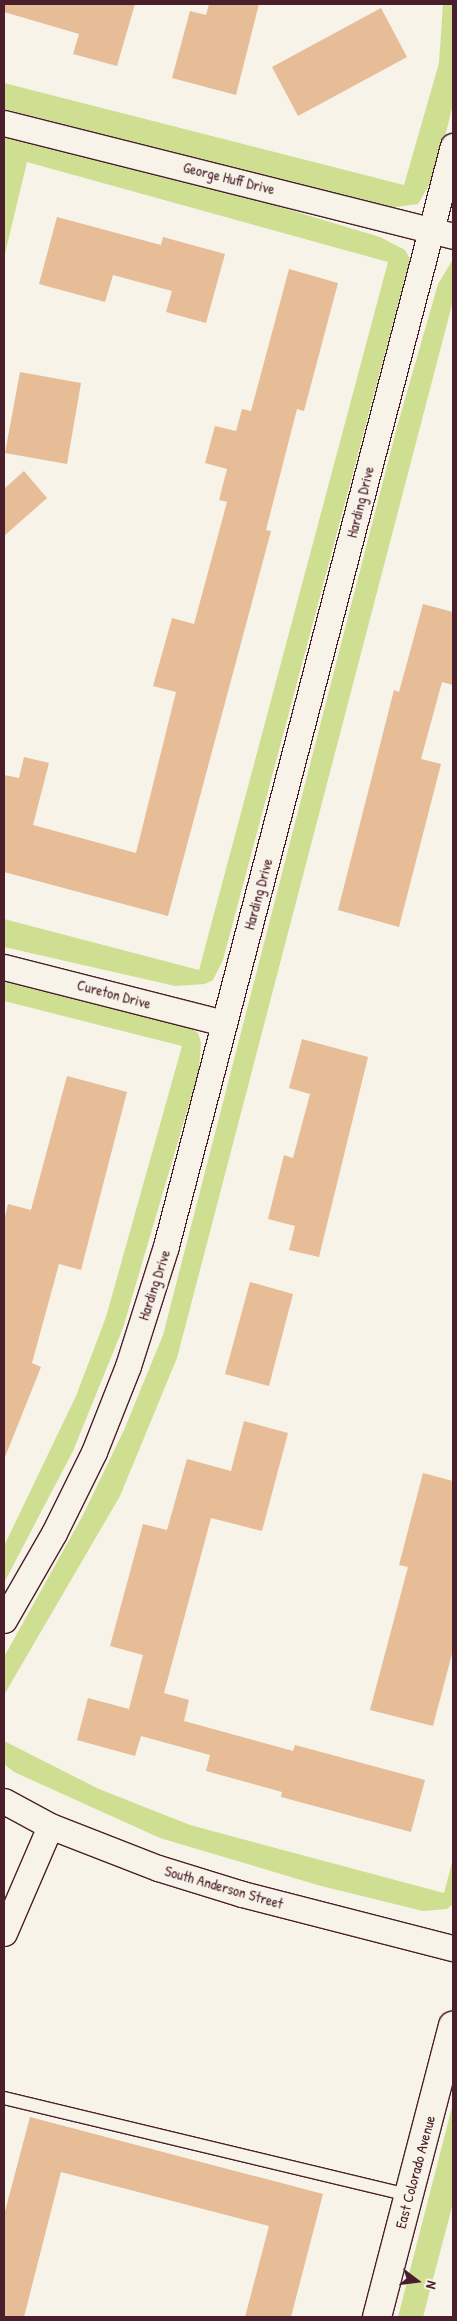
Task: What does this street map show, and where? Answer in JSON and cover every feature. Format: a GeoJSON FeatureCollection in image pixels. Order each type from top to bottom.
{"type":"FeatureCollection","features":[{"type":"Feature","properties":{"kind":"street","name":"George Huff Drive"},"geometry":{"type":"LineString","coordinates":[[4,124],[442,233]]}},
{"type":"Feature","properties":{"kind":"street","name":"Harding Drive"},"geometry":{"type":"LineString","coordinates":[[4,1620],[54,1533],[94,1452],[128,1366],[166,1246],[224,1023],[442,233],[453,146]]}},
{"type":"Feature","properties":{"kind":"street","name":"Cureton Drive"},"geometry":{"type":"LineString","coordinates":[[4,967],[224,1023]]}},
{"type":"Feature","properties":{"kind":"street","name":"South Anderson Street"},"geometry":{"type":"LineString","coordinates":[[4,1801],[50,1826],[158,1868],[233,1892],[453,1948]]}},
{"type":"Feature","properties":{"kind":"street"},"geometry":{"type":"LineString","coordinates":[[4,1933],[50,1826]]}},
{"type":"Feature","properties":{"kind":"street","name":"East Colorado Avenue"},"geometry":{"type":"LineString","coordinates":[[377,2317],[453,2026]]}},
{"type":"Feature","properties":{"kind":"lane"},"geometry":{"type":"LineString","coordinates":[[4,2098],[409,2195]]}},
{"type":"Feature","properties":{"kind":"green space"},"geometry":{"type":"Polygon","coordinates":[[[443,4],[453,4],[453,104],[436,173],[418,204],[388,208],[4,109],[4,83],[404,185],[439,63],[443,4]]]}},
{"type":"Feature","properties":{"kind":"green space"},"geometry":{"type":"Polygon","coordinates":[[[17,133],[107,155],[380,237],[405,250],[410,259],[223,960],[213,980],[205,984],[175,986],[4,947],[4,919],[199,970],[388,262],[27,162],[4,258],[4,138],[17,133]]]}},
{"type":"Feature","properties":{"kind":"green space"},"geometry":{"type":"Polygon","coordinates":[[[453,259],[453,301],[177,1358],[120,1496],[4,1695],[4,1657],[83,1515],[124,1430],[163,1335],[397,427],[438,284],[453,259]]]}},
{"type":"Feature","properties":{"kind":"green space"},"geometry":{"type":"Polygon","coordinates":[[[4,981],[178,1020],[198,1033],[201,1043],[199,1070],[123,1328],[73,1451],[4,1583],[4,1546],[76,1396],[106,1317],[182,1046],[4,1001],[4,981]]]}},
{"type":"Feature","properties":{"kind":"green space"},"geometry":{"type":"Polygon","coordinates":[[[4,1741],[99,1789],[190,1825],[444,1893],[453,1859],[453,1904],[447,1909],[423,1911],[321,1886],[160,1838],[14,1772],[4,1764],[4,1741]]]}},
{"type":"Feature","properties":{"kind":"green space"},"geometry":{"type":"Polygon","coordinates":[[[453,2103],[453,2203],[423,2317],[398,2317],[453,2103]]]}},
{"type":"Feature","properties":{"kind":"building"},"geometry":{"type":"Polygon","coordinates":[[[4,4],[135,4],[117,66],[73,54],[79,34],[4,12],[4,4]]]}},
{"type":"Feature","properties":{"kind":"building"},"geometry":{"type":"Polygon","coordinates":[[[209,4],[259,4],[236,95],[172,78],[190,11],[206,15],[209,4]]]}},
{"type":"Feature","properties":{"kind":"building"},"geometry":{"type":"Polygon","coordinates":[[[381,8],[407,57],[298,116],[272,67],[381,8]]]}},
{"type":"Feature","properties":{"kind":"building"},"geometry":{"type":"Polygon","coordinates":[[[57,217],[161,245],[163,237],[225,254],[206,323],[166,312],[172,291],[113,275],[105,302],[39,284],[57,217]]]}},
{"type":"Feature","properties":{"kind":"building"},"geometry":{"type":"Polygon","coordinates":[[[289,269],[338,283],[304,411],[297,409],[266,530],[271,531],[168,916],[4,872],[4,775],[19,778],[24,757],[49,763],[33,825],[136,853],[176,692],[153,686],[172,618],[194,624],[227,502],[219,500],[227,469],[205,463],[215,426],[236,431],[242,409],[251,411],[289,269]]]}},
{"type":"Feature","properties":{"kind":"building"},"geometry":{"type":"Polygon","coordinates":[[[20,372],[81,383],[67,464],[5,453],[20,372]]]}},
{"type":"Feature","properties":{"kind":"building"},"geometry":{"type":"Polygon","coordinates":[[[24,471],[47,498],[4,536],[4,489],[24,471]]]}},
{"type":"Feature","properties":{"kind":"building"},"geometry":{"type":"Polygon","coordinates":[[[423,604],[453,612],[453,685],[442,682],[421,759],[441,764],[399,927],[338,910],[394,690],[399,692],[423,604]]]}},
{"type":"Feature","properties":{"kind":"building"},"geometry":{"type":"Polygon","coordinates":[[[302,1039],[368,1057],[319,1257],[289,1250],[295,1226],[268,1219],[284,1155],[293,1158],[310,1094],[289,1088],[302,1039]]]}},
{"type":"Feature","properties":{"kind":"building"},"geometry":{"type":"Polygon","coordinates":[[[67,1076],[127,1092],[81,1270],[59,1264],[32,1363],[41,1367],[5,1457],[4,1221],[8,1204],[31,1210],[67,1076]]]}},
{"type":"Feature","properties":{"kind":"building"},"geometry":{"type":"Polygon","coordinates":[[[250,1282],[293,1294],[269,1386],[225,1374],[250,1282]]]}},
{"type":"Feature","properties":{"kind":"building"},"geometry":{"type":"Polygon","coordinates":[[[244,1421],[288,1433],[262,1531],[211,1518],[164,1693],[189,1700],[184,1721],[293,1751],[295,1745],[425,1780],[411,1832],[281,1797],[282,1792],[206,1771],[210,1755],[141,1736],[135,1756],[77,1740],[88,1698],[129,1709],[143,1655],[110,1646],[143,1524],[167,1530],[187,1459],[231,1471],[244,1421]]]}},
{"type":"Feature","properties":{"kind":"building"},"geometry":{"type":"Polygon","coordinates":[[[423,1473],[453,1481],[453,1650],[433,1726],[370,1710],[408,1567],[399,1565],[423,1473]]]}},
{"type":"Feature","properties":{"kind":"building"},"geometry":{"type":"Polygon","coordinates":[[[30,2117],[323,2194],[291,2317],[245,2317],[269,2226],[61,2172],[24,2317],[4,2317],[4,2215],[30,2117]]]}}]}
